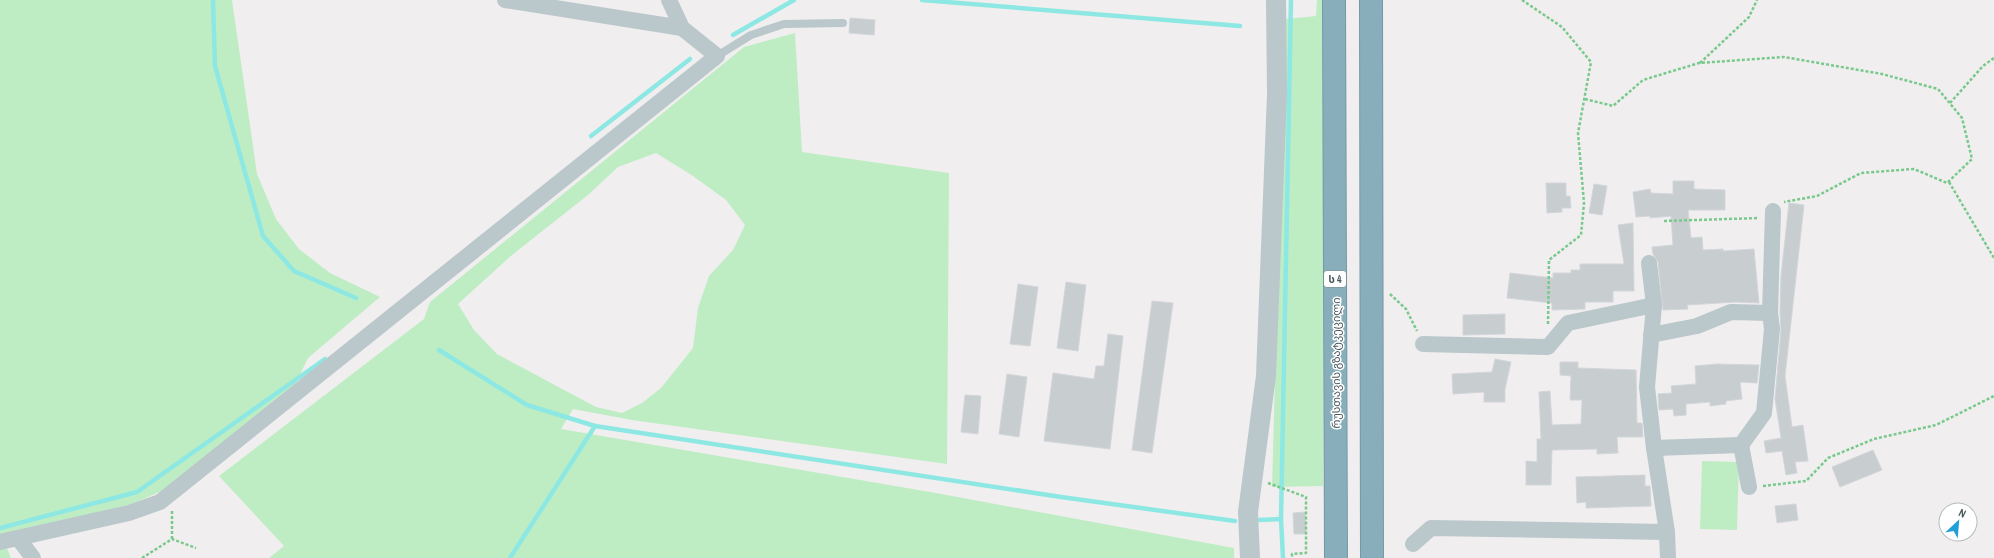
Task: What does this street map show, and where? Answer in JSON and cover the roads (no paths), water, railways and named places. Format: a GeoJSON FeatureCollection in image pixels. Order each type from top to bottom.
{"type":"FeatureCollection","features":[{"type":"Feature","properties":{"kind":"highway","name":"რუსთავის გზატკეცილი"},"geometry":{"type":"LineString","coordinates":[[1334,0],[1336,558]]}},
{"type":"Feature","properties":{"kind":"highway"},"geometry":{"type":"LineString","coordinates":[[1371,0],[1372,558]]}},
{"type":"Feature","properties":{"kind":"highway"},"geometry":{"type":"LineString","coordinates":[[1372,23],[1386,0]]}},
{"type":"Feature","properties":{"kind":"street"},"geometry":{"type":"LineString","coordinates":[[505,0],[682,28]]}},
{"type":"Feature","properties":{"kind":"street"},"geometry":{"type":"LineString","coordinates":[[0,542],[129,513],[160,502],[420,292],[717,56],[682,28],[669,0]]}},
{"type":"Feature","properties":{"kind":"street"},"geometry":{"type":"LineString","coordinates":[[1250,558],[1248,512],[1266,376],[1277,94],[1276,0]]}},
{"type":"Feature","properties":{"kind":"street"},"geometry":{"type":"LineString","coordinates":[[1749,487],[1741,446],[1764,413],[1772,329],[1770,313],[1773,211]]}},
{"type":"Feature","properties":{"kind":"street"},"geometry":{"type":"LineString","coordinates":[[1649,263],[1654,305],[1647,387],[1654,448],[1667,532],[1668,558]]}},
{"type":"Feature","properties":{"kind":"street"},"geometry":{"type":"LineString","coordinates":[[1423,344],[1548,346],[1568,323],[1654,305]]}},
{"type":"Feature","properties":{"kind":"street"},"geometry":{"type":"LineString","coordinates":[[1651,335],[1697,326],[1731,312],[1770,313]]}},
{"type":"Feature","properties":{"kind":"street"},"geometry":{"type":"LineString","coordinates":[[1654,448],[1741,446]]}},
{"type":"Feature","properties":{"kind":"street"},"geometry":{"type":"LineString","coordinates":[[1412,544],[1431,528],[1667,532]]}},
{"type":"Feature","properties":{"kind":"street"},"geometry":{"type":"LineString","coordinates":[[18,538],[33,558]]}},
{"type":"Feature","properties":{"kind":"lane"},"geometry":{"type":"LineString","coordinates":[[717,56],[751,35],[784,24],[843,23]]}},
{"type":"Feature","properties":{"kind":"waterway"},"geometry":{"type":"LineString","coordinates":[[213,0],[215,66],[263,236],[294,271],[356,298]]}},
{"type":"Feature","properties":{"kind":"waterway"},"geometry":{"type":"LineString","coordinates":[[733,35],[794,0]]}},
{"type":"Feature","properties":{"kind":"waterway"},"geometry":{"type":"LineString","coordinates":[[922,0],[1240,26]]}},
{"type":"Feature","properties":{"kind":"waterway"},"geometry":{"type":"LineString","coordinates":[[1283,558],[1281,519],[1291,0]]}},
{"type":"Feature","properties":{"kind":"waterway"},"geometry":{"type":"LineString","coordinates":[[591,136],[690,59]]}},
{"type":"Feature","properties":{"kind":"waterway"},"geometry":{"type":"LineString","coordinates":[[439,350],[527,405],[595,426],[1061,497],[1235,521]]}},
{"type":"Feature","properties":{"kind":"waterway"},"geometry":{"type":"LineString","coordinates":[[0,528],[137,492],[325,359]]}},
{"type":"Feature","properties":{"kind":"waterway"},"geometry":{"type":"LineString","coordinates":[[510,558],[595,426]]}},
{"type":"Feature","properties":{"kind":"waterway"},"geometry":{"type":"LineString","coordinates":[[1258,520],[1281,519]]}}]}
